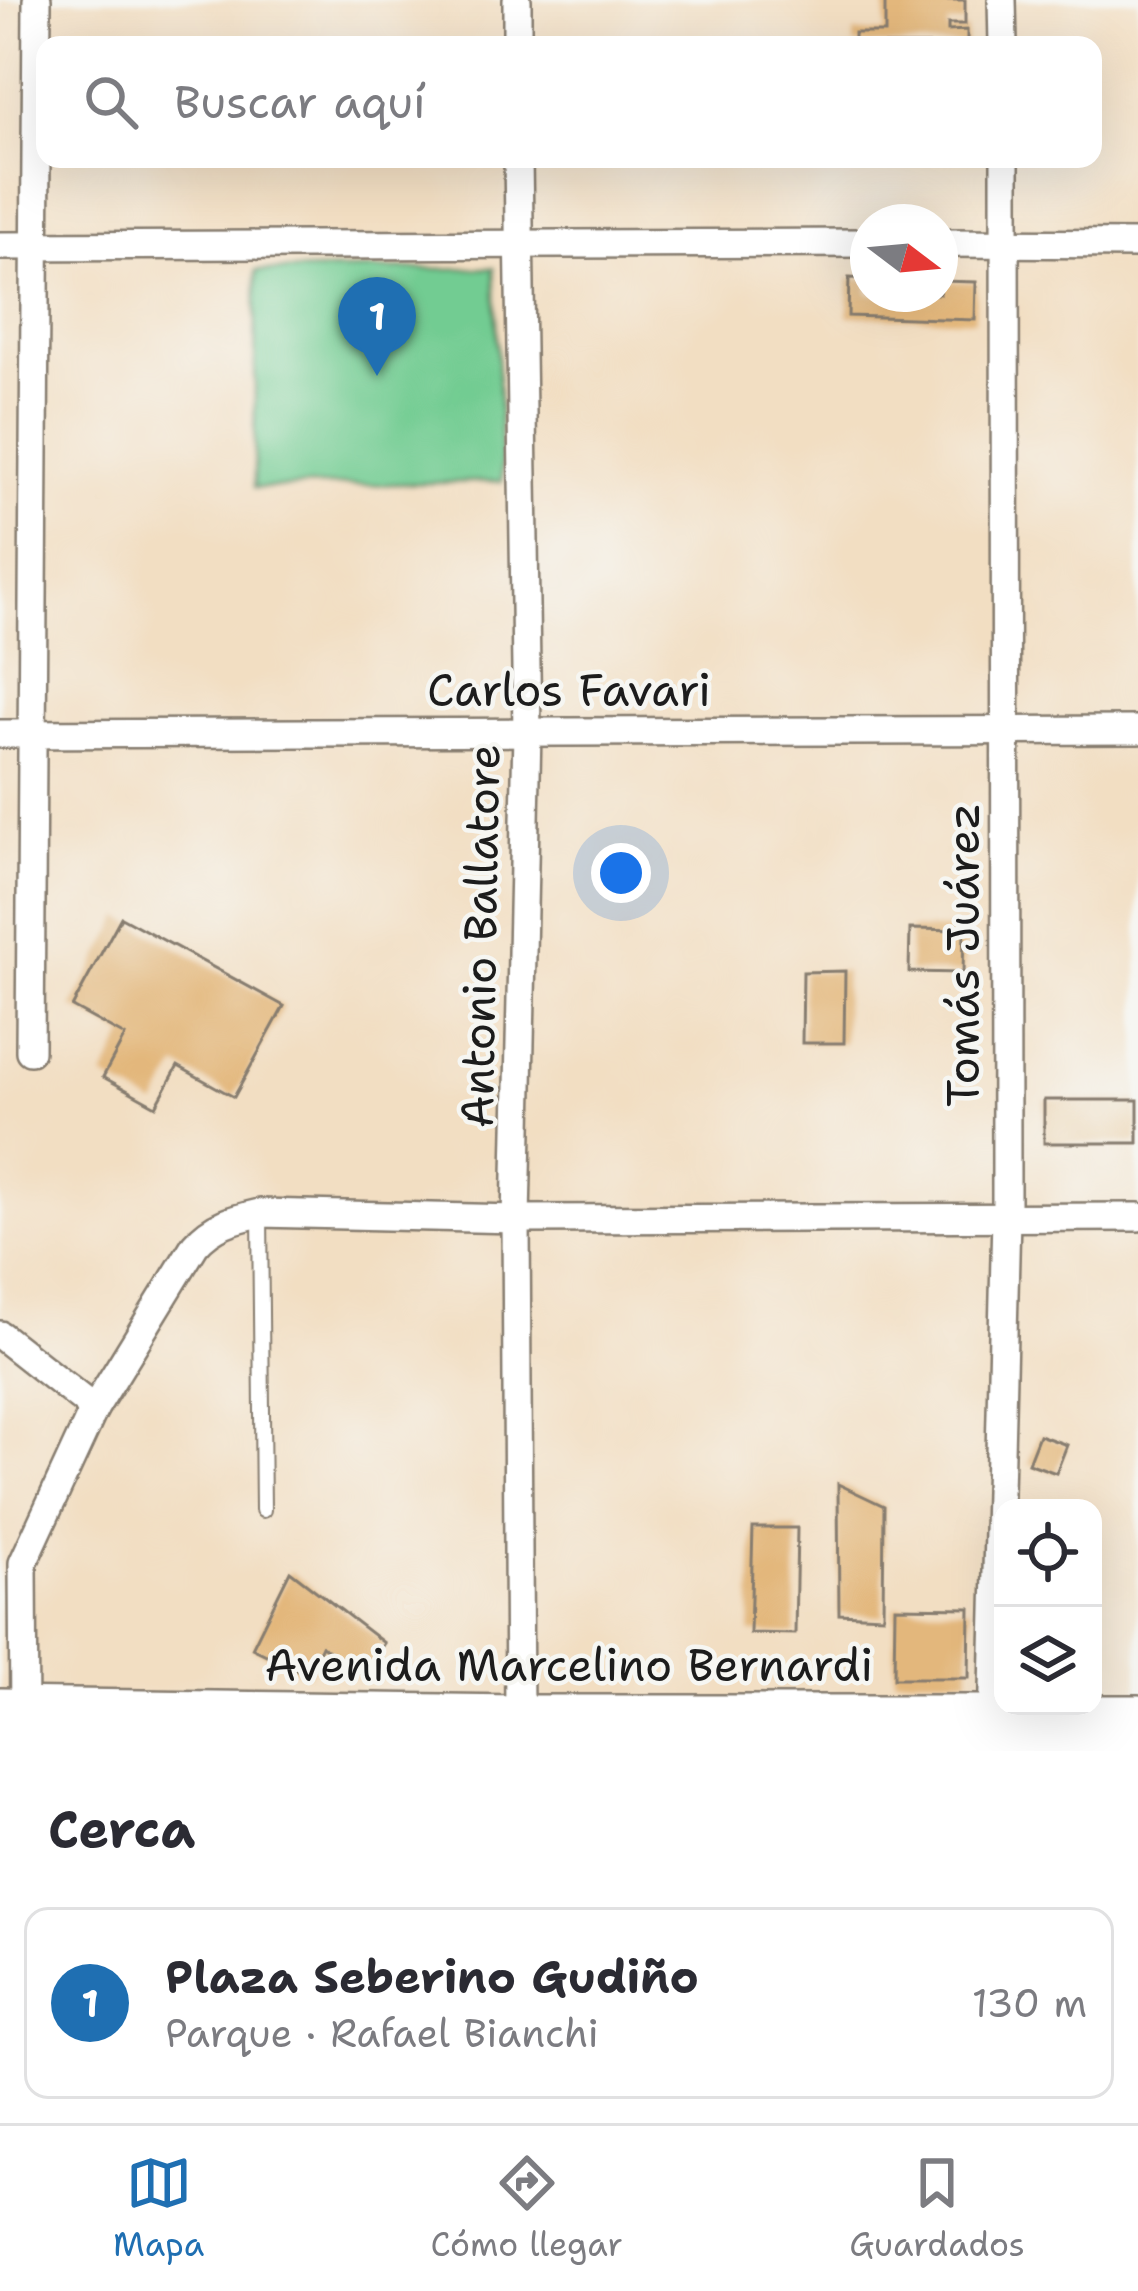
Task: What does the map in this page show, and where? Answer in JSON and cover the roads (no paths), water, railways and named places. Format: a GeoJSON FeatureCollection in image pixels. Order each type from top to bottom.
{"type":"FeatureCollection","features":[{"type":"Feature","properties":{"kind":"main road","name":"Avenida Marcelino Bernardi"},"geometry":{"type":"LineString","coordinates":[[15,1732],[519,1715],[993,1733],[1138,1750]]}},
{"type":"Feature","properties":{"kind":"main road"},"geometry":{"type":"LineString","coordinates":[[519,1715],[542,1751]]}},
{"type":"Feature","properties":{"kind":"main road","name":"Avenida Marcelino Bernardi"},"geometry":{"type":"LineString","coordinates":[[15,1732],[542,1751],[993,1733],[1138,1715]]}},
{"type":"Feature","properties":{"kind":"street"},"geometry":{"type":"LineString","coordinates":[[36,36],[37,0]]}},
{"type":"Feature","properties":{"kind":"street"},"geometry":{"type":"LineString","coordinates":[[517,0],[518,36]]}},
{"type":"Feature","properties":{"kind":"street"},"geometry":{"type":"LineString","coordinates":[[1003,0],[1003,36]]}},
{"type":"Feature","properties":{"kind":"street"},"geometry":{"type":"LineString","coordinates":[[30,1051],[36,62]]}},
{"type":"Feature","properties":{"kind":"street","name":"Antonio Ballatore"},"geometry":{"type":"LineString","coordinates":[[518,168],[526,732],[516,1219],[519,1715]]}},
{"type":"Feature","properties":{"kind":"street","name":"Tomás Juárez"},"geometry":{"type":"LineString","coordinates":[[993,1733],[1006,1217],[1005,168]]}},
{"type":"Feature","properties":{"kind":"street"},"geometry":{"type":"LineString","coordinates":[[0,246],[850,243]]}},
{"type":"Feature","properties":{"kind":"street"},"geometry":{"type":"LineString","coordinates":[[958,243],[1138,244]]}},
{"type":"Feature","properties":{"kind":"street","name":"Carlos Favari"},"geometry":{"type":"LineString","coordinates":[[0,734],[1138,730]]}},
{"type":"Feature","properties":{"kind":"street"},"geometry":{"type":"LineString","coordinates":[[15,1732],[23,1562],[94,1409],[195,1245],[226,1221],[260,1214],[516,1219],[1138,1217]]}},
{"type":"Feature","properties":{"kind":"street"},"geometry":{"type":"LineString","coordinates":[[0,1335],[94,1409]]}},
{"type":"Feature","properties":{"kind":"lane"},"geometry":{"type":"LineString","coordinates":[[260,1214],[263,1510]]}},
{"type":"Feature","properties":{"kind":"place","name":"Plaza Seberino Gudiño"},"geometry":{"type":"Point","coordinates":[377,376]}}]}
